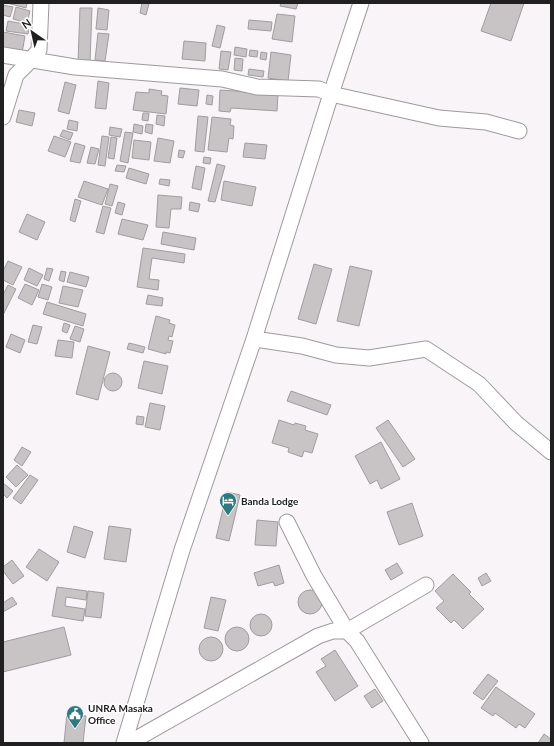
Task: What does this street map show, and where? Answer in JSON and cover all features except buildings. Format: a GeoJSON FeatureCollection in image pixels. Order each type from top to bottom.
{"type":"FeatureCollection","features":[{"type":"Feature","properties":{"kind":"street"},"geometry":{"type":"LineString","coordinates":[[3,117],[16,75],[39,50],[41,3]]}},
{"type":"Feature","properties":{"kind":"street"},"geometry":{"type":"LineString","coordinates":[[124,743],[182,550],[254,338],[361,3]]}},
{"type":"Feature","properties":{"kind":"street"},"geometry":{"type":"LineString","coordinates":[[3,55],[75,67],[222,79],[257,87],[319,89],[331,94],[440,118],[486,122],[519,131]]}},
{"type":"Feature","properties":{"kind":"street"},"geometry":{"type":"LineString","coordinates":[[254,338],[302,346],[336,355],[369,358],[426,349],[479,384],[516,423],[551,452]]}},
{"type":"Feature","properties":{"kind":"street"},"geometry":{"type":"LineString","coordinates":[[287,522],[314,576],[347,631],[357,641],[421,743]]}},
{"type":"Feature","properties":{"kind":"street"},"geometry":{"type":"LineString","coordinates":[[130,743],[318,636],[333,631],[347,631],[426,585]]}},
{"type":"Feature","properties":{"kind":"place","name":"Banda Lodge"},"geometry":{"type":"Point","coordinates":[228,516]}},
{"type":"Feature","properties":{"kind":"place","name":"UNRA Masaka Office"},"geometry":{"type":"Point","coordinates":[75,729]}}]}
